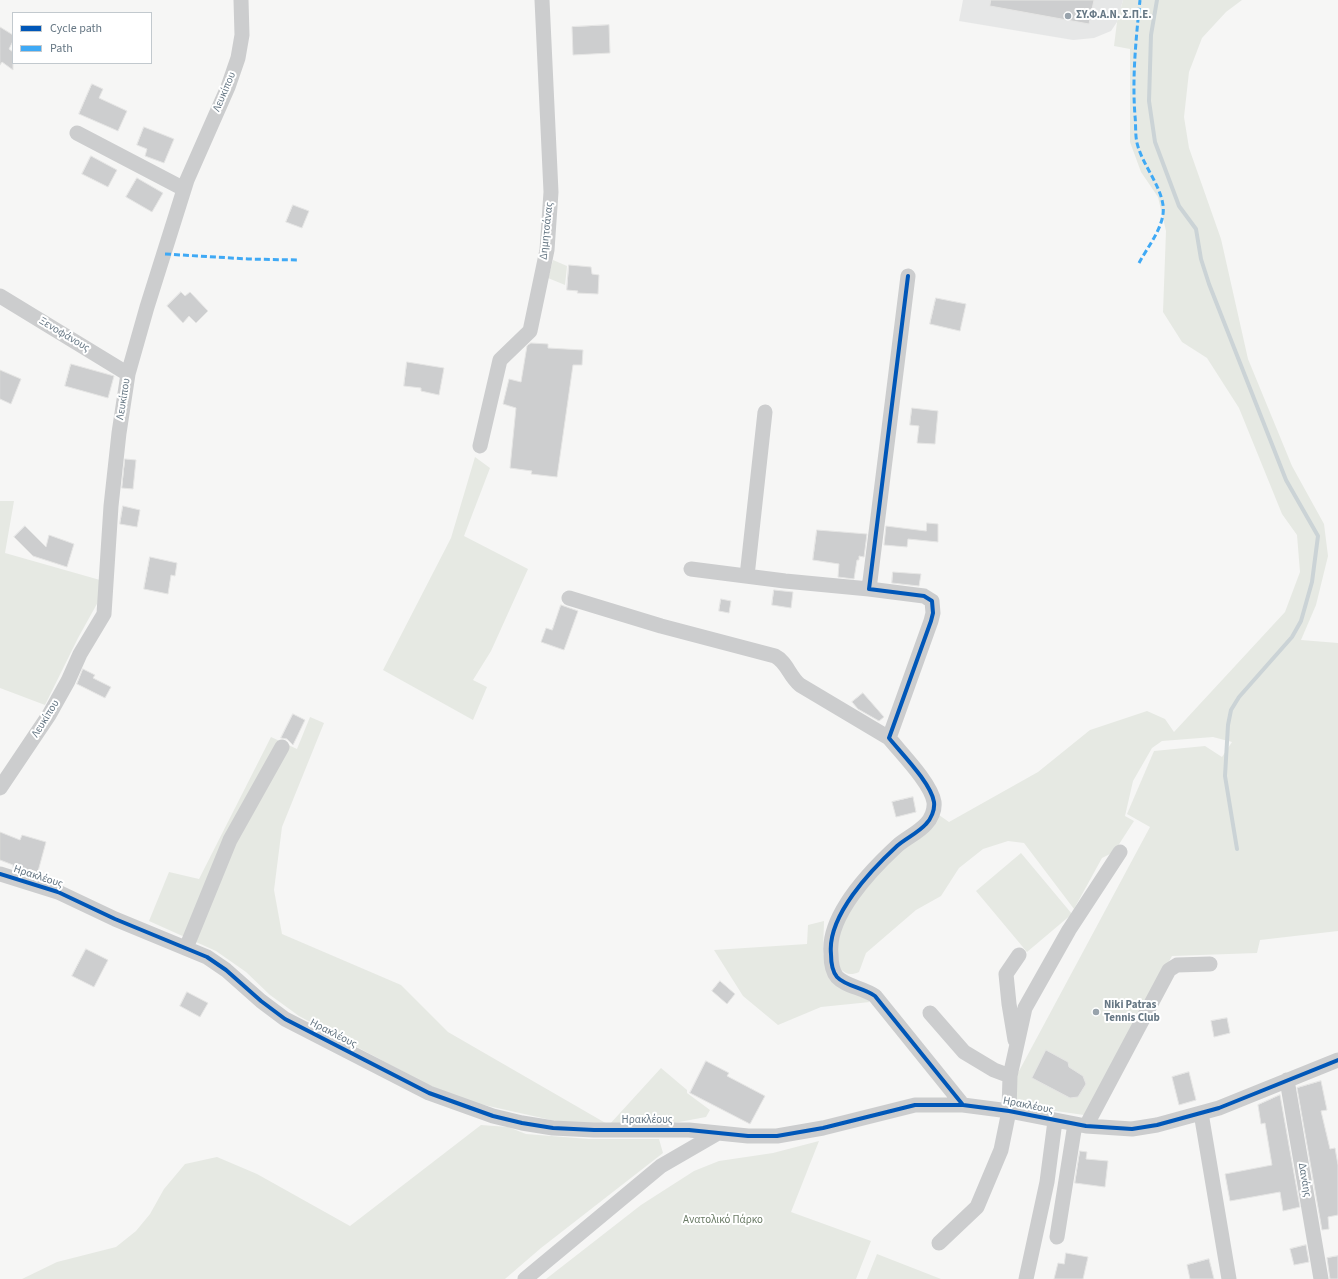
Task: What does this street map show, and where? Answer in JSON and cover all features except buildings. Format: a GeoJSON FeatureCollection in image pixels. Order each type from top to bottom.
{"type":"FeatureCollection","features":[{"type":"Feature","properties":{"kind":"street","name":"Λευκίπου"},"geometry":{"type":"LineString","coordinates":[[0,788],[49,715],[68,681],[80,654],[104,614],[111,506],[119,433],[128,374],[184,189],[228,88],[238,58],[242,35],[241,0]]}},
{"type":"Feature","properties":{"kind":"street","name":"Δημητσάνας"},"geometry":{"type":"LineString","coordinates":[[480,446],[500,360],[530,331],[547,250],[551,192],[542,0]]}},
{"type":"Feature","properties":{"kind":"street"},"geometry":{"type":"LineString","coordinates":[[77,134],[184,189]]}},
{"type":"Feature","properties":{"kind":"street"},"geometry":{"type":"LineString","coordinates":[[870,589],[908,276]]}},
{"type":"Feature","properties":{"kind":"street","name":"Ξενοφάνους"},"geometry":{"type":"LineString","coordinates":[[0,296],[128,374]]}},
{"type":"Feature","properties":{"kind":"street"},"geometry":{"type":"LineString","coordinates":[[747,576],[765,412]]}},
{"type":"Feature","properties":{"kind":"street"},"geometry":{"type":"LineString","coordinates":[[691,568],[747,576],[924,596],[932,601],[933,607],[930,621],[889,738]]}},
{"type":"Feature","properties":{"kind":"street"},"geometry":{"type":"LineString","coordinates":[[569,598],[661,626],[775,656],[783,661],[792,677],[800,685],[889,738],[929,791],[934,803],[933,810],[927,823],[897,846],[843,910],[831,938],[832,961],[835,974],[840,980],[863,988],[875,996],[963,1105]]}},
{"type":"Feature","properties":{"kind":"street"},"geometry":{"type":"LineString","coordinates":[[186,948],[230,840],[282,747]]}},
{"type":"Feature","properties":{"kind":"street"},"geometry":{"type":"LineString","coordinates":[[939,1243],[977,1207],[1001,1150],[1009,1111],[1010,1076],[1024,1008],[1069,930],[1120,852]]}},
{"type":"Feature","properties":{"kind":"street","name":"Ηρακλέους"},"geometry":{"type":"LineString","coordinates":[[0,874],[58,892],[115,919],[186,948],[218,963],[267,1006],[301,1028],[429,1093],[460,1105],[522,1123],[553,1128],[594,1130],[689,1130],[748,1136],[777,1136],[823,1128],[915,1105],[963,1105],[1009,1111],[1081,1125],[1117,1129],[1144,1128],[1202,1113],[1235,1102],[1338,1060]]}},
{"type":"Feature","properties":{"kind":"street"},"geometry":{"type":"LineString","coordinates":[[1016,1046],[1006,974],[1020,955]]}},
{"type":"Feature","properties":{"kind":"street"},"geometry":{"type":"LineString","coordinates":[[1057,1236],[1081,1125],[1169,970],[1177,965],[1210,964]]}},
{"type":"Feature","properties":{"kind":"street"},"geometry":{"type":"LineString","coordinates":[[930,1013],[964,1052],[994,1070],[1010,1076]]}},
{"type":"Feature","properties":{"kind":"street","name":"Δανάης"},"geometry":{"type":"LineString","coordinates":[[1287,1080],[1322,1279]]}},
{"type":"Feature","properties":{"kind":"street"},"geometry":{"type":"LineString","coordinates":[[1202,1113],[1229,1279]]}},
{"type":"Feature","properties":{"kind":"street"},"geometry":{"type":"LineString","coordinates":[[1026,1279],[1044,1197],[1055,1121]]}},
{"type":"Feature","properties":{"kind":"street"},"geometry":{"type":"LineString","coordinates":[[525,1279],[661,1166],[718,1133]]}},
{"type":"Feature","properties":{"kind":"shaded area"},"geometry":{"type":"Polygon","coordinates":[[[963,0],[1123,0],[1117,22],[1111,31],[1094,38],[1073,40],[959,21],[963,0]]]}},
{"type":"Feature","properties":{"kind":"green space"},"geometry":{"type":"Polygon","coordinates":[[[1123,0],[1242,0],[1226,12],[1202,38],[1189,72],[1184,117],[1189,148],[1221,239],[1248,359],[1292,466],[1324,524],[1328,556],[1316,605],[1301,640],[1338,643],[1338,931],[1260,940],[1257,953],[1172,956],[1084,1115],[1049,1110],[1004,1099],[1150,827],[1127,814],[1154,751],[1205,746],[1222,757],[1232,742],[1213,737],[1162,741],[1152,748],[1133,781],[1125,816],[1134,821],[1114,852],[1102,858],[1074,909],[1024,843],[1008,841],[983,849],[959,868],[941,896],[916,910],[866,953],[859,972],[848,974],[839,968],[834,935],[861,890],[939,815],[949,822],[1038,772],[1090,730],[1147,711],[1165,719],[1174,732],[1285,612],[1300,572],[1297,535],[1282,514],[1239,408],[1207,358],[1182,342],[1163,312],[1166,231],[1158,197],[1141,172],[1130,142],[1130,49],[1114,46],[1117,22],[1123,0]]]}},
{"type":"Feature","properties":{"kind":"green space"},"geometry":{"type":"Polygon","coordinates":[[[553,260],[567,266],[565,285],[548,278],[553,260]]]}},
{"type":"Feature","properties":{"kind":"green space"},"geometry":{"type":"Polygon","coordinates":[[[475,457],[490,468],[464,536],[528,569],[491,651],[473,680],[487,687],[473,720],[383,670],[451,538],[475,457]]]}},
{"type":"Feature","properties":{"kind":"green space"},"geometry":{"type":"Polygon","coordinates":[[[0,501],[14,501],[5,553],[100,580],[98,602],[78,638],[45,705],[0,688],[0,501]]]}},
{"type":"Feature","properties":{"kind":"green space"},"geometry":{"type":"Polygon","coordinates":[[[310,717],[324,723],[282,827],[274,890],[282,934],[401,985],[448,1032],[609,1125],[560,1122],[475,1103],[445,1094],[299,1016],[270,995],[246,972],[216,951],[149,921],[169,872],[199,879],[271,737],[297,749],[310,717]]]}},
{"type":"Feature","properties":{"kind":"green space"},"geometry":{"type":"Polygon","coordinates":[[[1021,853],[1072,914],[1027,952],[976,891],[1021,853]]]}},
{"type":"Feature","properties":{"kind":"green space"},"geometry":{"type":"Polygon","coordinates":[[[824,921],[823,953],[831,975],[870,1002],[821,1007],[778,1025],[743,996],[714,950],[807,944],[808,925],[824,921]]]}},
{"type":"Feature","properties":{"kind":"green space"},"geometry":{"type":"Polygon","coordinates":[[[661,1068],[687,1090],[687,1093],[710,1110],[706,1117],[663,1125],[609,1125],[661,1068]]]}},
{"type":"Feature","properties":{"kind":"green space"},"geometry":{"type":"Polygon","coordinates":[[[481,1125],[508,1127],[526,1134],[589,1139],[659,1139],[663,1153],[541,1248],[505,1279],[22,1279],[57,1262],[116,1247],[136,1231],[150,1214],[164,1189],[185,1164],[217,1157],[257,1174],[350,1226],[481,1125]]]}},
{"type":"Feature","properties":{"kind":"green space","name":"Ανατολικό Πάρκο"},"geometry":{"type":"Polygon","coordinates":[[[819,1141],[791,1212],[871,1241],[856,1279],[546,1279],[641,1205],[694,1171],[719,1161],[773,1153],[819,1141]]]}},
{"type":"Feature","properties":{"kind":"green space"},"geometry":{"type":"Polygon","coordinates":[[[877,1254],[941,1279],[867,1279],[877,1254]]]}},
{"type":"Feature","properties":{"kind":"waterway"},"geometry":{"type":"LineString","coordinates":[[1157,0],[1151,35],[1149,101],[1155,142],[1179,206],[1196,229],[1201,259],[1209,284],[1286,480],[1318,536],[1312,582],[1301,621],[1292,637],[1239,697],[1231,710],[1228,725],[1225,776],[1237,849]]}},
{"type":"Feature","properties":{"kind":"marked path"},"geometry":{"type":"LineString","coordinates":[[1139,263],[1159,228],[1163,213],[1161,197],[1139,151],[1136,136],[1134,72],[1140,0]]}},
{"type":"Feature","properties":{"kind":"marked path"},"geometry":{"type":"LineString","coordinates":[[165,254],[248,259],[297,260]]}},
{"type":"Feature","properties":{"kind":"cycle path"},"geometry":{"type":"LineString","coordinates":[[908,276],[869,589],[924,596],[932,601],[933,613],[931,621],[889,738],[922,777],[932,794],[934,808],[930,820],[901,843],[875,868],[843,909],[836,924],[832,939],[831,960],[834,972],[840,980],[875,996],[963,1105]]}},
{"type":"Feature","properties":{"kind":"cycle path"},"geometry":{"type":"LineString","coordinates":[[0,874],[58,892],[115,919],[207,957],[226,970],[261,1001],[285,1019],[429,1093],[493,1116],[553,1128],[594,1130],[689,1130],[748,1136],[777,1136],[823,1128],[915,1105],[963,1105],[1009,1111],[1086,1126],[1132,1129],[1157,1125],[1219,1108],[1338,1060]]}},
{"type":"Feature","properties":{"kind":"place","name":"ΣΥ.Φ.Α.Ν. Σ.Π.Ε."},"geometry":{"type":"Point","coordinates":[1068,16]}},
{"type":"Feature","properties":{"kind":"place","name":"Niki Patras Tennis Club"},"geometry":{"type":"Point","coordinates":[1096,1012]}}]}
